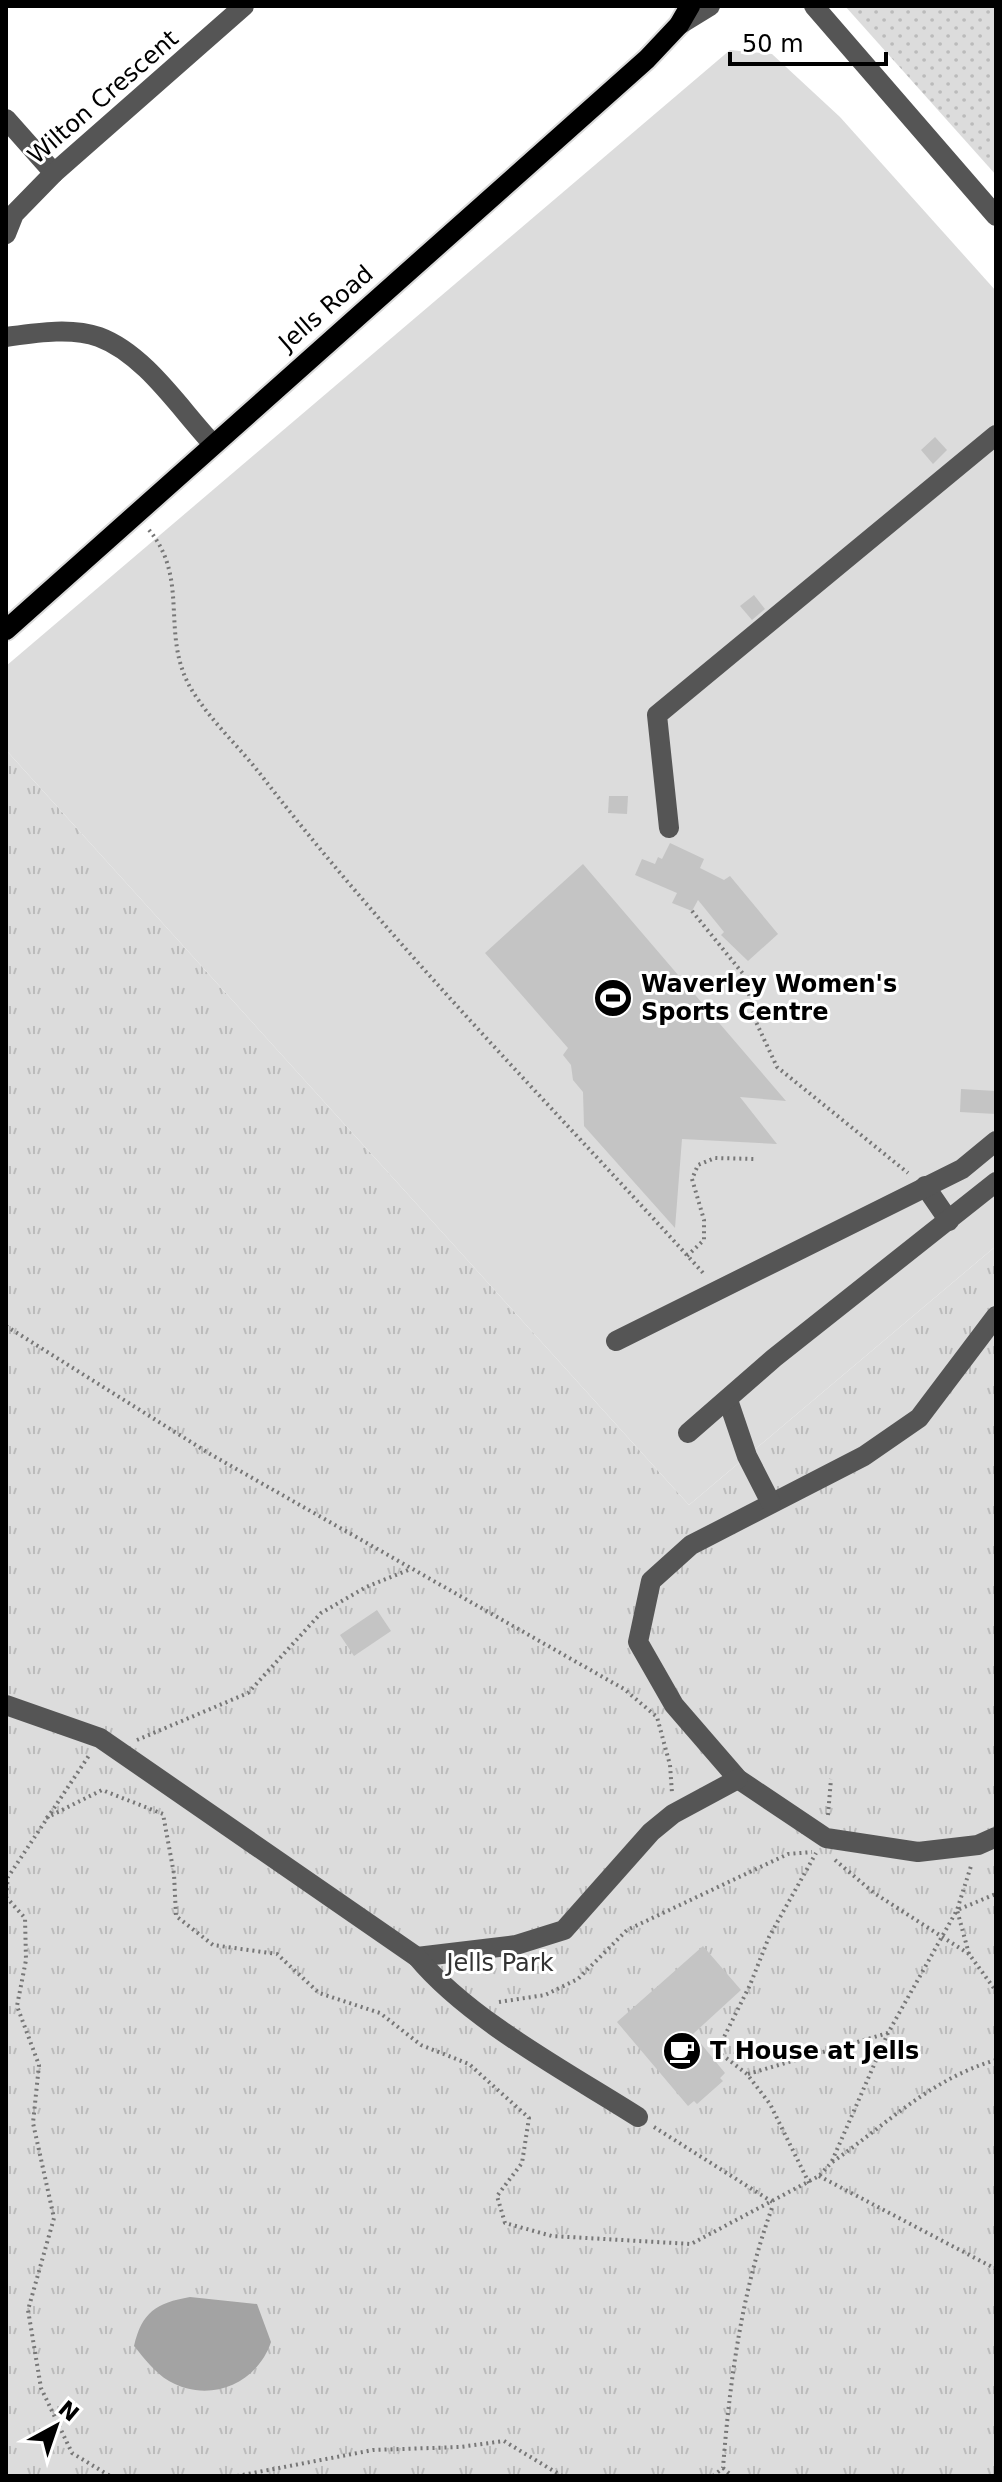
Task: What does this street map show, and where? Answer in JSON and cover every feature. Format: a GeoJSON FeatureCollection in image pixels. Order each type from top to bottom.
{"type":"FeatureCollection","features":[{"type":"Feature","properties":{"kind":"main road","name":"Jells Road"},"geometry":{"type":"LineString","coordinates":[[6,630],[212,443],[647,59],[679,25],[690,6]]}},
{"type":"Feature","properties":{"kind":"street","name":"Wilton Crescent"},"geometry":{"type":"LineString","coordinates":[[6,234],[14,214],[54,173],[244,6]]}},
{"type":"Feature","properties":{"kind":"street","name":"Jells Road"},"geometry":{"type":"LineString","coordinates":[[679,25],[710,6]]}},
{"type":"Feature","properties":{"kind":"street"},"geometry":{"type":"LineString","coordinates":[[814,6],[996,216]]}},
{"type":"Feature","properties":{"kind":"street"},"geometry":{"type":"LineString","coordinates":[[6,119],[54,173]]}},
{"type":"Feature","properties":{"kind":"street"},"geometry":{"type":"LineString","coordinates":[[7,330],[66,331],[99,337],[125,351],[212,443]]}},
{"type":"Feature","properties":{"kind":"street"},"geometry":{"type":"LineString","coordinates":[[669,828],[657,715],[996,435]]}},
{"type":"Feature","properties":{"kind":"street"},"geometry":{"type":"LineString","coordinates":[[616,1341],[664,1320],[717,1289],[962,1169],[996,1141]]}},
{"type":"Feature","properties":{"kind":"street"},"geometry":{"type":"LineString","coordinates":[[688,1433],[774,1358],[996,1182]]}},
{"type":"Feature","properties":{"kind":"street"},"geometry":{"type":"LineString","coordinates":[[925,1186],[949,1221]]}},
{"type":"Feature","properties":{"kind":"street"},"geometry":{"type":"LineString","coordinates":[[987,1841],[918,1852],[821,1845],[738,1779],[674,1705],[638,1642],[651,1581],[691,1545],[864,1456],[919,1418],[996,1316]]}},
{"type":"Feature","properties":{"kind":"street"},"geometry":{"type":"LineString","coordinates":[[728,1400],[747,1456],[771,1503]]}},
{"type":"Feature","properties":{"kind":"street"},"geometry":{"type":"LineString","coordinates":[[6,1705],[108,1744],[417,1957],[431,1973],[511,2035],[638,2117]]}},
{"type":"Feature","properties":{"kind":"street"},"geometry":{"type":"LineString","coordinates":[[417,1957],[516,1945],[564,1930],[651,1832],[673,1814],[738,1779]]}},
{"type":"Feature","properties":{"kind":"path"},"geometry":{"type":"LineString","coordinates":[[135,513],[157,539],[168,562],[175,592],[172,623],[175,655],[194,694],[309,840],[717,1289]]}},
{"type":"Feature","properties":{"kind":"path"},"geometry":{"type":"LineString","coordinates":[[692,911],[744,975],[756,1022],[777,1067],[925,1186]]}},
{"type":"Feature","properties":{"kind":"path"},"geometry":{"type":"LineString","coordinates":[[687,1256],[704,1240],[704,1220],[692,1179],[698,1165],[715,1158],[755,1159]]}},
{"type":"Feature","properties":{"kind":"path"},"geometry":{"type":"LineString","coordinates":[[6,1326],[210,1454],[624,1689],[657,1717],[670,1765],[673,1814]]}},
{"type":"Feature","properties":{"kind":"path"},"geometry":{"type":"LineString","coordinates":[[110,2476],[72,2453],[41,2388],[28,2310],[54,2218],[33,2123],[39,2065],[17,2006],[26,1960],[25,1918],[6,1897],[8,1877],[46,1818],[108,1744],[248,1693],[321,1613],[366,1587],[411,1569]]}},
{"type":"Feature","properties":{"kind":"path"},"geometry":{"type":"LineString","coordinates":[[809,2183],[770,2104],[747,2074],[717,2051],[750,1985],[769,1937],[821,1845],[831,1779]]}},
{"type":"Feature","properties":{"kind":"path"},"geometry":{"type":"LineString","coordinates":[[46,1818],[102,1790],[163,1814],[174,1874],[176,1916],[213,1945],[277,1954],[319,1993],[380,2013],[421,2045],[469,2064],[529,2118],[522,2163],[497,2196],[505,2223],[552,2236],[691,2244],[809,2183],[931,2088],[964,2069],[996,2060]]}},
{"type":"Feature","properties":{"kind":"path"},"geometry":{"type":"LineString","coordinates":[[831,2163],[888,2033],[957,1910],[987,1841]]}},
{"type":"Feature","properties":{"kind":"path"},"geometry":{"type":"LineString","coordinates":[[821,1845],[874,1893],[969,1954]]}},
{"type":"Feature","properties":{"kind":"path"},"geometry":{"type":"LineString","coordinates":[[466,2001],[506,2002],[545,1995],[578,1979],[627,1930],[788,1854],[821,1845]]}},
{"type":"Feature","properties":{"kind":"path"},"geometry":{"type":"LineString","coordinates":[[957,1910],[996,1894]]}},
{"type":"Feature","properties":{"kind":"path"},"geometry":{"type":"LineString","coordinates":[[957,1910],[969,1954],[996,1991]]}},
{"type":"Feature","properties":{"kind":"path"},"geometry":{"type":"LineString","coordinates":[[747,2074],[888,2033]]}},
{"type":"Feature","properties":{"kind":"path"},"geometry":{"type":"LineString","coordinates":[[638,2117],[774,2203]]}},
{"type":"Feature","properties":{"kind":"path"},"geometry":{"type":"LineString","coordinates":[[819,2176],[996,2269]]}},
{"type":"Feature","properties":{"kind":"path"},"geometry":{"type":"LineString","coordinates":[[713,2476],[723,2468],[730,2382],[756,2251],[774,2203]]}},
{"type":"Feature","properties":{"kind":"path"},"geometry":{"type":"LineString","coordinates":[[237,2476],[373,2450],[460,2447],[504,2441],[562,2476]]}},
{"type":"Feature","properties":{"kind":"path"},"geometry":{"type":"LineString","coordinates":[[723,2468],[732,2476]]}},
{"type":"Feature","properties":{"kind":"green space"},"geometry":{"type":"Polygon","coordinates":[[[845,6],[996,6],[996,175],[845,6]]]}},
{"type":"Feature","properties":{"kind":"green space","name":"Waverley Women's Sports Centre"},"geometry":{"type":"Polygon","coordinates":[[[730,50],[772,54],[840,117],[996,291],[996,1246],[689,1505],[6,750],[6,666],[730,50]]]}},
{"type":"Feature","properties":{"kind":"green space","name":"Jells Park"},"geometry":{"type":"Polygon","coordinates":[[[6,750],[689,1505],[996,1246],[996,2476],[6,2476],[6,750]]]}},
{"type":"Feature","properties":{"kind":"shaded area"},"geometry":{"type":"Polygon","coordinates":[[[190,2297],[257,2304],[271,2342],[255,2369],[243,2379],[215,2390],[184,2388],[159,2374],[134,2346],[141,2325],[152,2311],[168,2302],[190,2297]]]}},
{"type":"Feature","properties":{"kind":"building"},"geometry":{"type":"Polygon","coordinates":[[[935,437],[947,450],[933,464],[921,450],[935,437]]]}},
{"type":"Feature","properties":{"kind":"building"},"geometry":{"type":"Polygon","coordinates":[[[754,595],[765,609],[752,620],[740,606],[754,595]]]}},
{"type":"Feature","properties":{"kind":"building"},"geometry":{"type":"Polygon","coordinates":[[[609,796],[628,796],[627,814],[608,813],[609,796]]]}},
{"type":"Feature","properties":{"kind":"building"},"geometry":{"type":"Polygon","coordinates":[[[670,843],[704,859],[700,868],[724,880],[730,876],[778,934],[748,961],[721,935],[724,932],[698,900],[692,911],[672,903],[677,893],[635,875],[642,859],[655,864],[658,857],[662,859],[670,843]]]}},
{"type":"Feature","properties":{"kind":"building"},"geometry":{"type":"Polygon","coordinates":[[[583,864],[786,1101],[740,1097],[777,1144],[682,1139],[675,1228],[584,1126],[583,1092],[573,1080],[571,1065],[563,1055],[568,1048],[485,953],[583,864]]]}},
{"type":"Feature","properties":{"kind":"building"},"geometry":{"type":"Polygon","coordinates":[[[961,1089],[996,1091],[996,1114],[960,1112],[961,1089]]]}},
{"type":"Feature","properties":{"kind":"building"},"geometry":{"type":"Polygon","coordinates":[[[377,1610],[391,1631],[354,1656],[340,1635],[377,1610]]]}},
{"type":"Feature","properties":{"kind":"building"},"geometry":{"type":"Polygon","coordinates":[[[703,1946],[741,1990],[693,2034],[725,2073],[720,2078],[723,2081],[697,2104],[694,2101],[688,2106],[617,2022],[703,1946]]]}},
{"type":"Feature","properties":{"kind":"place","name":"Waverley Women's Sports Centre"},"geometry":{"type":"Point","coordinates":[613,998]}},
{"type":"Feature","properties":{"kind":"place","name":"T House at Jells"},"geometry":{"type":"Point","coordinates":[682,2051]}}]}
